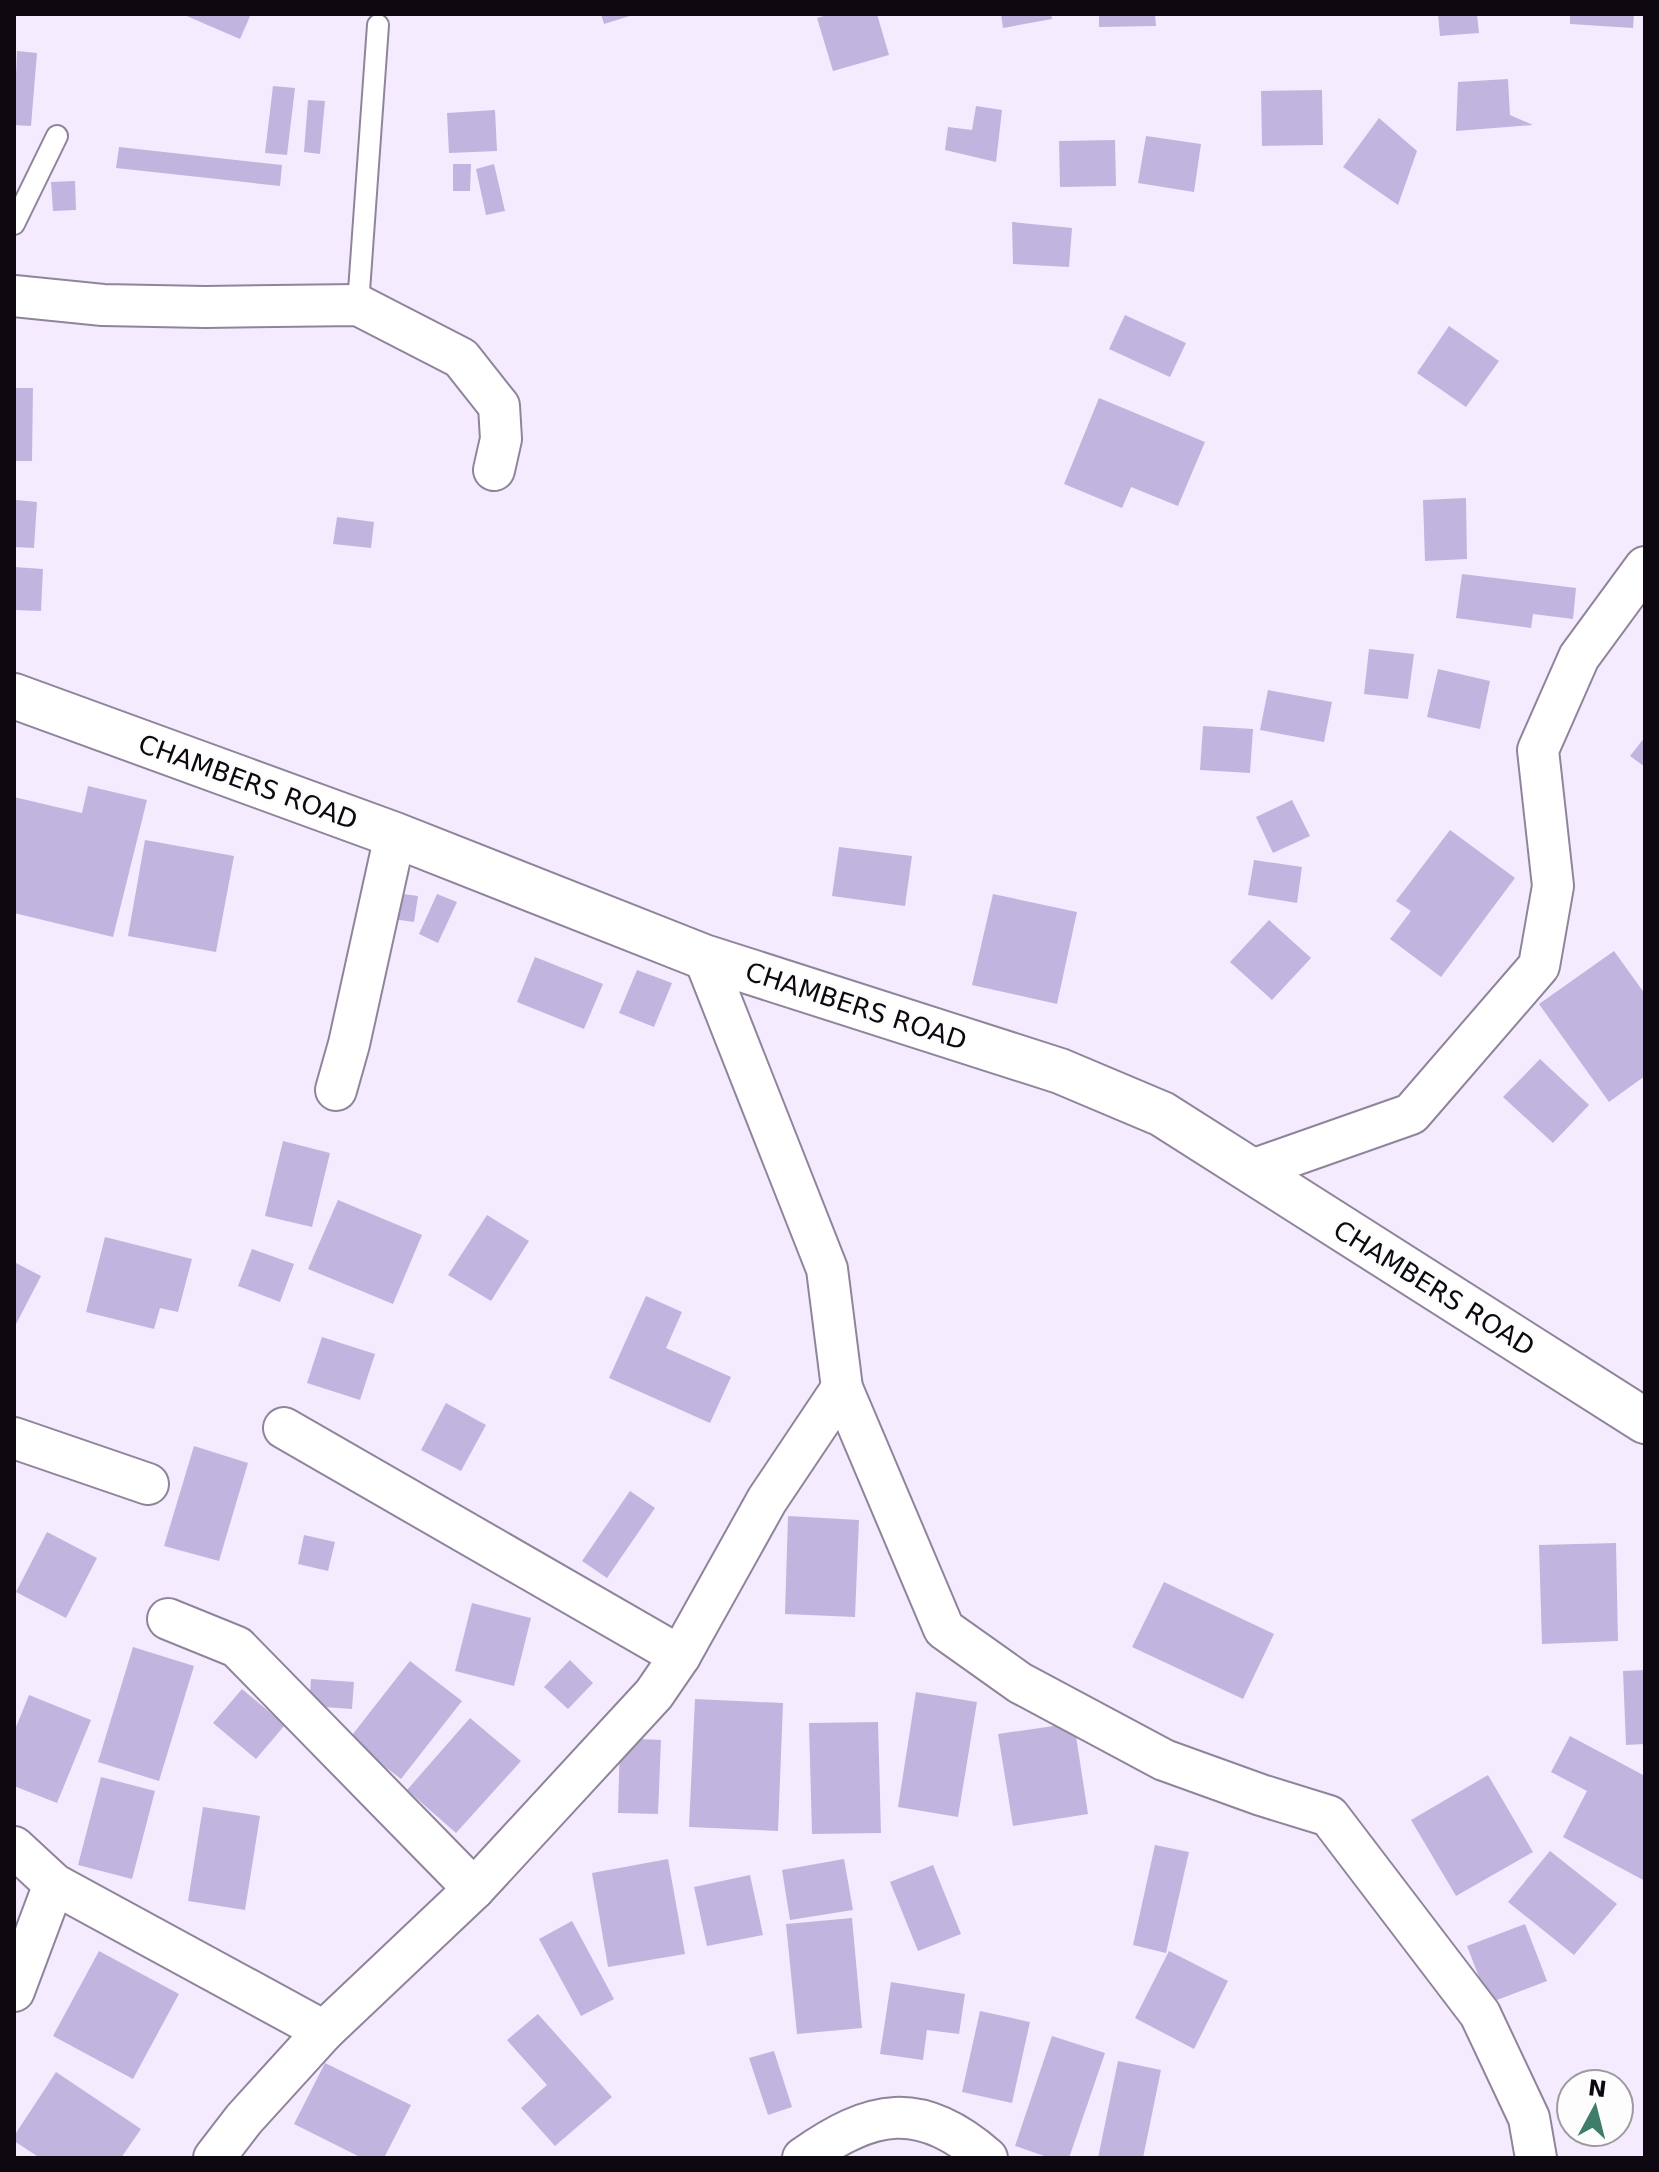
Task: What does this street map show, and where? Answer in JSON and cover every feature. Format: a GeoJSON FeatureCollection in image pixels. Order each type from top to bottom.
{"type":"FeatureCollection","features":[{"type":"Feature","properties":{"kind":"street"},"geometry":{"type":"LineString","coordinates":[[14,296],[103,305],[358,305],[461,358],[499,406],[501,439],[494,470]]}},
{"type":"Feature","properties":{"kind":"street"},"geometry":{"type":"LineString","coordinates":[[1249,1171],[1411,1114],[1539,966],[1553,886],[1538,750],[1579,657],[1645,567]]}},
{"type":"Feature","properties":{"kind":"street","name":"CHAMBERS ROAD"},"geometry":{"type":"LineString","coordinates":[[14,696],[395,835],[704,957],[1060,1071],[1162,1114],[1645,1421]]}},
{"type":"Feature","properties":{"kind":"street"},"geometry":{"type":"LineString","coordinates":[[336,1090],[395,835]]}},
{"type":"Feature","properties":{"kind":"street"},"geometry":{"type":"LineString","coordinates":[[704,957],[827,1269],[842,1388],[944,1629],[1020,1683],[1164,1760],[1329,1816],[1480,2014],[1529,2118],[1536,2158]]}},
{"type":"Feature","properties":{"kind":"street"},"geometry":{"type":"LineString","coordinates":[[214,2158],[244,2119],[324,2031],[474,1889],[654,1694],[680,1656],[767,1500],[842,1388]]}},
{"type":"Feature","properties":{"kind":"street"},"geometry":{"type":"LineString","coordinates":[[284,1428],[680,1656]]}},
{"type":"Feature","properties":{"kind":"street"},"geometry":{"type":"LineString","coordinates":[[14,1438],[148,1484]]}},
{"type":"Feature","properties":{"kind":"street"},"geometry":{"type":"LineString","coordinates":[[168,1619],[237,1647],[474,1889]]}},
{"type":"Feature","properties":{"kind":"street"},"geometry":{"type":"LineString","coordinates":[[14,1847],[54,1884],[324,2031]]}},
{"type":"Feature","properties":{"kind":"street"},"geometry":{"type":"LineString","coordinates":[[14,1991],[54,1884]]}},
{"type":"Feature","properties":{"kind":"street"},"geometry":{"type":"LineString","coordinates":[[803,2158],[833,2137],[877,2118],[906,2117],[938,2125],[987,2158]]}},
{"type":"Feature","properties":{"kind":"lane"},"geometry":{"type":"LineString","coordinates":[[358,305],[378,25]]}},
{"type":"Feature","properties":{"kind":"lane"},"geometry":{"type":"LineString","coordinates":[[15,222],[57,136]]}},
{"type":"Feature","properties":{"kind":"building"},"geometry":{"type":"Polygon","coordinates":[[[182,14],[251,14],[240,39],[182,14]]]}},
{"type":"Feature","properties":{"kind":"building"},"geometry":{"type":"Polygon","coordinates":[[[601,14],[633,14],[633,15],[604,24],[601,14]]]}},
{"type":"Feature","properties":{"kind":"building"},"geometry":{"type":"Polygon","coordinates":[[[831,14],[877,14],[889,55],[833,71],[817,18],[831,14]]]}},
{"type":"Feature","properties":{"kind":"building"},"geometry":{"type":"Polygon","coordinates":[[[1001,14],[1051,14],[1052,19],[1003,28],[1001,14]]]}},
{"type":"Feature","properties":{"kind":"building"},"geometry":{"type":"Polygon","coordinates":[[[1099,14],[1155,14],[1156,26],[1099,27],[1099,14]]]}},
{"type":"Feature","properties":{"kind":"building"},"geometry":{"type":"Polygon","coordinates":[[[1438,14],[1477,14],[1479,33],[1440,36],[1438,14]]]}},
{"type":"Feature","properties":{"kind":"building"},"geometry":{"type":"Polygon","coordinates":[[[1570,14],[1634,14],[1633,28],[1570,24],[1570,14]]]}},
{"type":"Feature","properties":{"kind":"building"},"geometry":{"type":"Polygon","coordinates":[[[17,51],[37,53],[31,126],[14,125],[17,51]]]}},
{"type":"Feature","properties":{"kind":"building"},"geometry":{"type":"Polygon","coordinates":[[[1508,79],[1510,115],[1533,125],[1456,131],[1458,82],[1508,79]]]}},
{"type":"Feature","properties":{"kind":"building"},"geometry":{"type":"Polygon","coordinates":[[[273,86],[295,88],[287,155],[265,153],[273,86]]]}},
{"type":"Feature","properties":{"kind":"building"},"geometry":{"type":"Polygon","coordinates":[[[1322,90],[1323,145],[1262,146],[1261,91],[1322,90]]]}},
{"type":"Feature","properties":{"kind":"building"},"geometry":{"type":"Polygon","coordinates":[[[308,100],[325,101],[320,154],[304,152],[308,100]]]}},
{"type":"Feature","properties":{"kind":"building"},"geometry":{"type":"Polygon","coordinates":[[[976,106],[1002,110],[996,162],[945,150],[948,127],[972,130],[976,106]]]}},
{"type":"Feature","properties":{"kind":"building"},"geometry":{"type":"Polygon","coordinates":[[[495,110],[497,151],[449,153],[447,113],[495,110]]]}},
{"type":"Feature","properties":{"kind":"building"},"geometry":{"type":"Polygon","coordinates":[[[1379,118],[1417,151],[1398,205],[1343,167],[1379,118]]]}},
{"type":"Feature","properties":{"kind":"building"},"geometry":{"type":"Polygon","coordinates":[[[1146,136],[1201,144],[1194,192],[1138,183],[1146,136]]]}},
{"type":"Feature","properties":{"kind":"building"},"geometry":{"type":"Polygon","coordinates":[[[1115,140],[1116,186],[1060,187],[1059,141],[1115,140]]]}},
{"type":"Feature","properties":{"kind":"building"},"geometry":{"type":"Polygon","coordinates":[[[119,147],[282,165],[280,186],[116,168],[119,147]]]}},
{"type":"Feature","properties":{"kind":"building"},"geometry":{"type":"Polygon","coordinates":[[[453,164],[471,164],[470,191],[453,191],[453,164]]]}},
{"type":"Feature","properties":{"kind":"building"},"geometry":{"type":"Polygon","coordinates":[[[494,164],[505,211],[486,215],[476,169],[494,164]]]}},
{"type":"Feature","properties":{"kind":"building"},"geometry":{"type":"Polygon","coordinates":[[[75,181],[76,210],[53,211],[51,182],[75,181]]]}},
{"type":"Feature","properties":{"kind":"building"},"geometry":{"type":"Polygon","coordinates":[[[1012,222],[1072,228],[1069,267],[1013,264],[1012,222]]]}},
{"type":"Feature","properties":{"kind":"building"},"geometry":{"type":"Polygon","coordinates":[[[1125,315],[1186,343],[1170,377],[1109,349],[1125,315]]]}},
{"type":"Feature","properties":{"kind":"building"},"geometry":{"type":"Polygon","coordinates":[[[1449,326],[1499,361],[1466,407],[1417,373],[1449,326]]]}},
{"type":"Feature","properties":{"kind":"building"},"geometry":{"type":"Polygon","coordinates":[[[14,388],[33,388],[32,461],[14,461],[14,388]]]}},
{"type":"Feature","properties":{"kind":"building"},"geometry":{"type":"Polygon","coordinates":[[[1099,398],[1205,442],[1178,506],[1131,487],[1122,508],[1064,484],[1099,398]]]}},
{"type":"Feature","properties":{"kind":"building"},"geometry":{"type":"Polygon","coordinates":[[[1466,498],[1467,559],[1425,561],[1423,500],[1466,498]]]}},
{"type":"Feature","properties":{"kind":"building"},"geometry":{"type":"Polygon","coordinates":[[[16,500],[37,502],[34,548],[14,547],[16,500]]]}},
{"type":"Feature","properties":{"kind":"building"},"geometry":{"type":"Polygon","coordinates":[[[337,517],[374,522],[371,548],[333,544],[337,517]]]}},
{"type":"Feature","properties":{"kind":"building"},"geometry":{"type":"Polygon","coordinates":[[[14,567],[43,569],[41,611],[14,610],[14,567]]]}},
{"type":"Feature","properties":{"kind":"building"},"geometry":{"type":"Polygon","coordinates":[[[1462,574],[1576,588],[1573,619],[1533,614],[1531,628],[1456,618],[1462,574]]]}},
{"type":"Feature","properties":{"kind":"building"},"geometry":{"type":"Polygon","coordinates":[[[1369,649],[1414,654],[1408,699],[1364,694],[1369,649]]]}},
{"type":"Feature","properties":{"kind":"building"},"geometry":{"type":"Polygon","coordinates":[[[1438,669],[1490,681],[1480,729],[1427,717],[1438,669]]]}},
{"type":"Feature","properties":{"kind":"building"},"geometry":{"type":"Polygon","coordinates":[[[1268,690],[1332,702],[1324,742],[1260,730],[1268,690]]]}},
{"type":"Feature","properties":{"kind":"building"},"geometry":{"type":"Polygon","coordinates":[[[1203,726],[1253,729],[1250,773],[1200,770],[1203,726]]]}},
{"type":"Feature","properties":{"kind":"building"},"geometry":{"type":"Polygon","coordinates":[[[1645,737],[1645,767],[1630,756],[1645,737]]]}},
{"type":"Feature","properties":{"kind":"building"},"geometry":{"type":"Polygon","coordinates":[[[88,786],[147,800],[113,937],[14,913],[14,797],[82,813],[88,786]]]}},
{"type":"Feature","properties":{"kind":"building"},"geometry":{"type":"Polygon","coordinates":[[[1292,800],[1310,836],[1273,853],[1256,817],[1292,800]]]}},
{"type":"Feature","properties":{"kind":"building"},"geometry":{"type":"Polygon","coordinates":[[[1450,830],[1515,878],[1441,977],[1390,939],[1411,911],[1396,901],[1450,830]]]}},
{"type":"Feature","properties":{"kind":"building"},"geometry":{"type":"Polygon","coordinates":[[[145,840],[234,856],[216,952],[128,936],[145,840]]]}},
{"type":"Feature","properties":{"kind":"building"},"geometry":{"type":"Polygon","coordinates":[[[839,847],[912,856],[905,906],[832,896],[839,847]]]}},
{"type":"Feature","properties":{"kind":"building"},"geometry":{"type":"Polygon","coordinates":[[[1254,860],[1302,867],[1297,903],[1248,895],[1254,860]]]}},
{"type":"Feature","properties":{"kind":"building"},"geometry":{"type":"Polygon","coordinates":[[[396,893],[418,896],[414,922],[393,919],[396,893]]]}},
{"type":"Feature","properties":{"kind":"building"},"geometry":{"type":"Polygon","coordinates":[[[437,894],[457,902],[438,943],[419,934],[437,894]]]}},
{"type":"Feature","properties":{"kind":"building"},"geometry":{"type":"Polygon","coordinates":[[[993,894],[1077,912],[1057,1004],[972,985],[993,894]]]}},
{"type":"Feature","properties":{"kind":"building"},"geometry":{"type":"Polygon","coordinates":[[[1269,920],[1311,958],[1272,1000],[1230,962],[1269,920]]]}},
{"type":"Feature","properties":{"kind":"building"},"geometry":{"type":"Polygon","coordinates":[[[1614,951],[1645,994],[1645,1076],[1609,1102],[1539,1004],[1614,951]]]}},
{"type":"Feature","properties":{"kind":"building"},"geometry":{"type":"Polygon","coordinates":[[[535,957],[603,984],[584,1029],[517,1002],[535,957]]]}},
{"type":"Feature","properties":{"kind":"building"},"geometry":{"type":"Polygon","coordinates":[[[637,970],[672,983],[654,1027],[619,1013],[637,970]]]}},
{"type":"Feature","properties":{"kind":"building"},"geometry":{"type":"Polygon","coordinates":[[[1540,1059],[1589,1105],[1553,1143],[1503,1097],[1540,1059]]]}},
{"type":"Feature","properties":{"kind":"building"},"geometry":{"type":"Polygon","coordinates":[[[283,1141],[330,1153],[312,1227],[265,1216],[283,1141]]]}},
{"type":"Feature","properties":{"kind":"building"},"geometry":{"type":"Polygon","coordinates":[[[338,1200],[422,1235],[393,1304],[308,1269],[338,1200]]]}},
{"type":"Feature","properties":{"kind":"building"},"geometry":{"type":"Polygon","coordinates":[[[487,1215],[529,1241],[491,1301],[448,1275],[487,1215]]]}},
{"type":"Feature","properties":{"kind":"building"},"geometry":{"type":"Polygon","coordinates":[[[105,1237],[192,1259],[178,1312],[160,1308],[154,1329],[86,1312],[105,1237]]]}},
{"type":"Feature","properties":{"kind":"building"},"geometry":{"type":"Polygon","coordinates":[[[252,1249],[294,1264],[280,1302],[238,1286],[252,1249]]]}},
{"type":"Feature","properties":{"kind":"building"},"geometry":{"type":"Polygon","coordinates":[[[16,1263],[41,1276],[14,1328],[14,1266],[16,1263]]]}},
{"type":"Feature","properties":{"kind":"building"},"geometry":{"type":"Polygon","coordinates":[[[646,1296],[682,1312],[666,1348],[731,1377],[710,1423],[609,1378],[646,1296]]]}},
{"type":"Feature","properties":{"kind":"building"},"geometry":{"type":"Polygon","coordinates":[[[322,1337],[375,1354],[360,1400],[307,1383],[322,1337]]]}},
{"type":"Feature","properties":{"kind":"building"},"geometry":{"type":"Polygon","coordinates":[[[446,1403],[486,1425],[461,1471],[421,1450],[446,1403]]]}},
{"type":"Feature","properties":{"kind":"building"},"geometry":{"type":"Polygon","coordinates":[[[194,1446],[248,1463],[219,1561],[164,1546],[194,1446]]]}},
{"type":"Feature","properties":{"kind":"building"},"geometry":{"type":"Polygon","coordinates":[[[630,1491],[655,1508],[607,1578],[582,1561],[630,1491]]]}},
{"type":"Feature","properties":{"kind":"building"},"geometry":{"type":"Polygon","coordinates":[[[788,1516],[859,1520],[855,1617],[785,1614],[788,1516]]]}},
{"type":"Feature","properties":{"kind":"building"},"geometry":{"type":"Polygon","coordinates":[[[47,1532],[97,1558],[66,1618],[16,1592],[47,1532]]]}},
{"type":"Feature","properties":{"kind":"building"},"geometry":{"type":"Polygon","coordinates":[[[304,1535],[335,1542],[328,1571],[298,1564],[304,1535]]]}},
{"type":"Feature","properties":{"kind":"building"},"geometry":{"type":"Polygon","coordinates":[[[1616,1543],[1618,1641],[1542,1644],[1539,1545],[1616,1543]]]}},
{"type":"Feature","properties":{"kind":"building"},"geometry":{"type":"Polygon","coordinates":[[[1164,1582],[1274,1634],[1243,1699],[1132,1647],[1164,1582]]]}},
{"type":"Feature","properties":{"kind":"building"},"geometry":{"type":"Polygon","coordinates":[[[472,1603],[531,1618],[514,1686],[455,1671],[472,1603]]]}},
{"type":"Feature","properties":{"kind":"building"},"geometry":{"type":"Polygon","coordinates":[[[133,1647],[194,1666],[159,1781],[98,1762],[133,1647]]]}},
{"type":"Feature","properties":{"kind":"building"},"geometry":{"type":"Polygon","coordinates":[[[570,1660],[593,1683],[568,1709],[544,1687],[570,1660]]]}},
{"type":"Feature","properties":{"kind":"building"},"geometry":{"type":"Polygon","coordinates":[[[410,1661],[462,1701],[401,1779],[349,1739],[410,1661]]]}},
{"type":"Feature","properties":{"kind":"building"},"geometry":{"type":"Polygon","coordinates":[[[1645,1670],[1645,1744],[1626,1745],[1623,1671],[1645,1670]]]}},
{"type":"Feature","properties":{"kind":"building"},"geometry":{"type":"Polygon","coordinates":[[[311,1679],[354,1682],[352,1709],[309,1706],[311,1679]]]}},
{"type":"Feature","properties":{"kind":"building"},"geometry":{"type":"Polygon","coordinates":[[[242,1689],[285,1725],[256,1759],[213,1723],[242,1689]]]}},
{"type":"Feature","properties":{"kind":"building"},"geometry":{"type":"Polygon","coordinates":[[[916,1692],[977,1702],[958,1817],[898,1807],[916,1692]]]}},
{"type":"Feature","properties":{"kind":"building"},"geometry":{"type":"Polygon","coordinates":[[[29,1695],[91,1720],[57,1803],[14,1786],[14,1732],[29,1695]]]}},
{"type":"Feature","properties":{"kind":"building"},"geometry":{"type":"Polygon","coordinates":[[[695,1699],[783,1703],[778,1831],[689,1827],[695,1699]]]}},
{"type":"Feature","properties":{"kind":"building"},"geometry":{"type":"Polygon","coordinates":[[[470,1718],[521,1761],[456,1833],[407,1790],[470,1718]]]}},
{"type":"Feature","properties":{"kind":"building"},"geometry":{"type":"Polygon","coordinates":[[[878,1722],[881,1833],[812,1834],[809,1723],[878,1722]]]}},
{"type":"Feature","properties":{"kind":"building"},"geometry":{"type":"Polygon","coordinates":[[[1074,1723],[1088,1814],[1013,1826],[998,1734],[1074,1723]]]}},
{"type":"Feature","properties":{"kind":"building"},"geometry":{"type":"Polygon","coordinates":[[[1570,1736],[1645,1776],[1645,1881],[1563,1837],[1587,1791],[1551,1772],[1570,1736]]]}},
{"type":"Feature","properties":{"kind":"building"},"geometry":{"type":"Polygon","coordinates":[[[620,1738],[661,1740],[658,1814],[618,1813],[620,1738]]]}},
{"type":"Feature","properties":{"kind":"building"},"geometry":{"type":"Polygon","coordinates":[[[1488,1775],[1533,1852],[1456,1896],[1411,1820],[1488,1775]]]}},
{"type":"Feature","properties":{"kind":"building"},"geometry":{"type":"Polygon","coordinates":[[[101,1777],[155,1791],[132,1879],[78,1865],[101,1777]]]}},
{"type":"Feature","properties":{"kind":"building"},"geometry":{"type":"Polygon","coordinates":[[[203,1807],[260,1816],[245,1910],[188,1901],[203,1807]]]}},
{"type":"Feature","properties":{"kind":"building"},"geometry":{"type":"Polygon","coordinates":[[[1155,1845],[1189,1852],[1166,1953],[1133,1945],[1155,1845]]]}},
{"type":"Feature","properties":{"kind":"building"},"geometry":{"type":"Polygon","coordinates":[[[1550,1851],[1617,1904],[1574,1955],[1508,1902],[1550,1851]]]}},
{"type":"Feature","properties":{"kind":"building"},"geometry":{"type":"Polygon","coordinates":[[[668,1859],[685,1954],[608,1967],[592,1873],[668,1859]]]}},
{"type":"Feature","properties":{"kind":"building"},"geometry":{"type":"Polygon","coordinates":[[[844,1859],[853,1910],[790,1920],[782,1870],[844,1859]]]}},
{"type":"Feature","properties":{"kind":"building"},"geometry":{"type":"Polygon","coordinates":[[[933,1865],[961,1934],[918,1951],[890,1882],[933,1865]]]}},
{"type":"Feature","properties":{"kind":"building"},"geometry":{"type":"Polygon","coordinates":[[[750,1875],[763,1935],[707,1946],[694,1887],[750,1875]]]}},
{"type":"Feature","properties":{"kind":"building"},"geometry":{"type":"Polygon","coordinates":[[[852,1918],[862,2028],[797,2034],[786,1924],[852,1918]]]}},
{"type":"Feature","properties":{"kind":"building"},"geometry":{"type":"Polygon","coordinates":[[[572,1921],[614,1999],[581,2016],[539,1939],[572,1921]]]}},
{"type":"Feature","properties":{"kind":"building"},"geometry":{"type":"Polygon","coordinates":[[[1525,1924],[1547,1981],[1489,2003],[1467,1946],[1525,1924]]]}},
{"type":"Feature","properties":{"kind":"building"},"geometry":{"type":"Polygon","coordinates":[[[99,1951],[179,1994],[133,2079],[53,2036],[99,1951]]]}},
{"type":"Feature","properties":{"kind":"building"},"geometry":{"type":"Polygon","coordinates":[[[1169,1951],[1228,1981],[1194,2049],[1135,2018],[1169,1951]]]}},
{"type":"Feature","properties":{"kind":"building"},"geometry":{"type":"Polygon","coordinates":[[[891,1982],[965,1994],[959,2034],[927,2030],[923,2060],[880,2054],[891,1982]]]}},
{"type":"Feature","properties":{"kind":"building"},"geometry":{"type":"Polygon","coordinates":[[[980,2011],[1030,2022],[1012,2103],[962,2092],[980,2011]]]}},
{"type":"Feature","properties":{"kind":"building"},"geometry":{"type":"Polygon","coordinates":[[[538,2014],[612,2097],[555,2146],[521,2108],[547,2085],[507,2040],[538,2014]]]}},
{"type":"Feature","properties":{"kind":"building"},"geometry":{"type":"Polygon","coordinates":[[[1052,2036],[1105,2053],[1069,2158],[1050,2158],[1015,2146],[1052,2036]]]}},
{"type":"Feature","properties":{"kind":"building"},"geometry":{"type":"Polygon","coordinates":[[[774,2051],[792,2107],[768,2115],[749,2058],[774,2051]]]}},
{"type":"Feature","properties":{"kind":"building"},"geometry":{"type":"Polygon","coordinates":[[[1118,2061],[1161,2070],[1143,2158],[1098,2158],[1118,2061]]]}},
{"type":"Feature","properties":{"kind":"building"},"geometry":{"type":"Polygon","coordinates":[[[325,2063],[411,2105],[384,2158],[362,2158],[294,2124],[325,2063]]]}},
{"type":"Feature","properties":{"kind":"building"},"geometry":{"type":"Polygon","coordinates":[[[56,2072],[141,2129],[121,2158],[40,2158],[14,2141],[14,2136],[56,2072]]]}}]}
